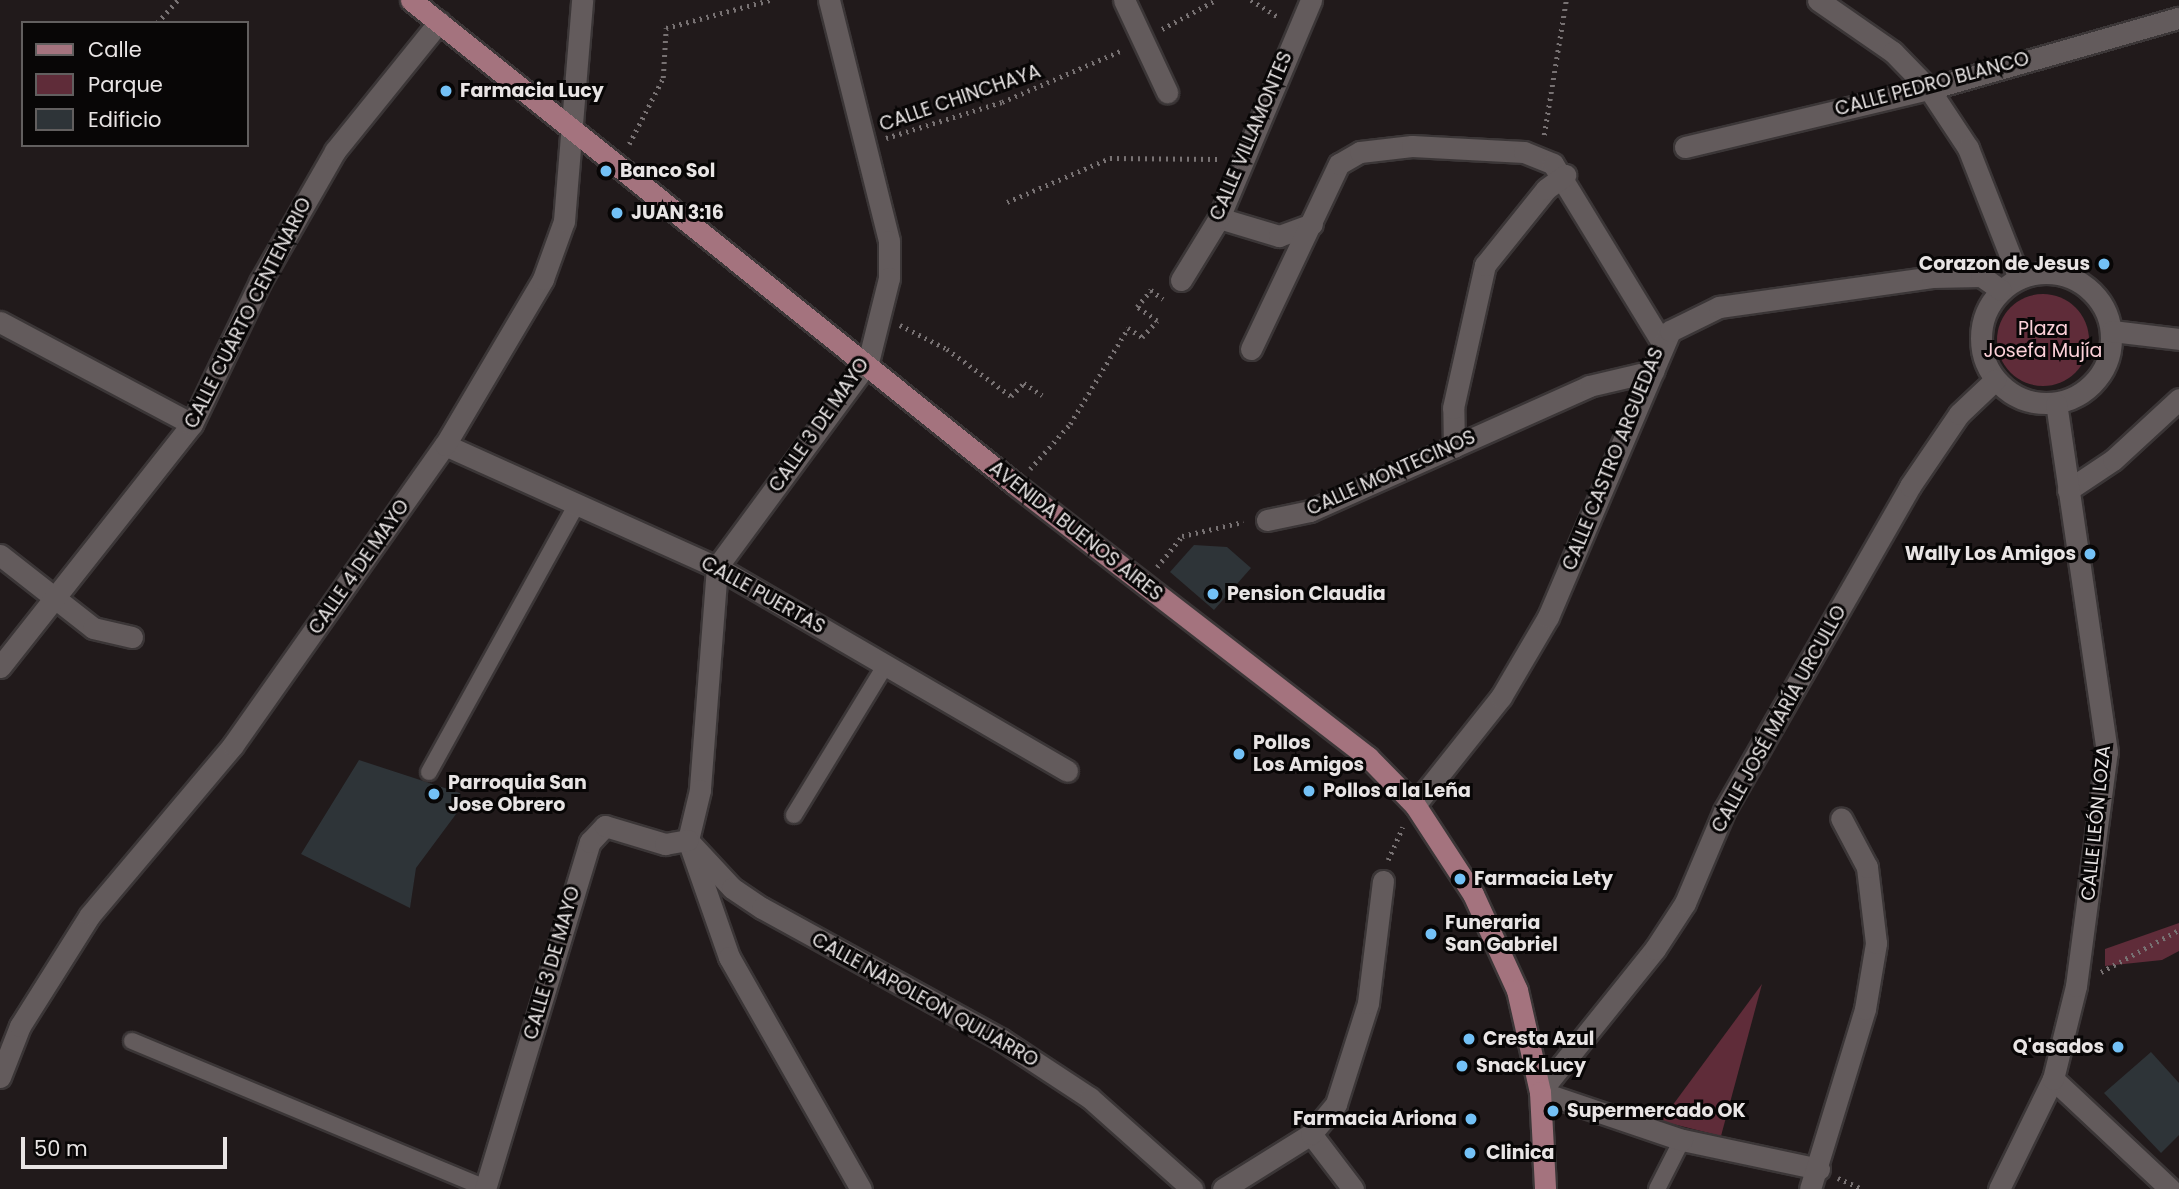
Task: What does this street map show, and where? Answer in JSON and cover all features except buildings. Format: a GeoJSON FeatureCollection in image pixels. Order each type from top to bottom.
{"type":"FeatureCollection","features":[{"type":"Feature","properties":{"kind":"main road","name":"AVENIDA BUENOS AIRES"},"geometry":{"type":"LineString","coordinates":[[411,0],[572,131],[867,362],[1016,485],[1368,757],[1415,805],[1473,894],[1517,990],[1540,1092],[1545,1189]]}},
{"type":"Feature","properties":{"kind":"street","name":"CALLE 4 DE MAYO"},"geometry":{"type":"LineString","coordinates":[[0,1077],[20,1026],[90,915],[233,745],[445,445],[543,279],[564,220],[582,0]]}},
{"type":"Feature","properties":{"kind":"street","name":"CALLE 3 DE MAYO"},"geometry":{"type":"LineString","coordinates":[[717,567],[867,362],[879,319],[889,241],[862,146],[829,0]]}},
{"type":"Feature","properties":{"kind":"street"},"geometry":{"type":"LineString","coordinates":[[1124,0],[1167,92]]}},
{"type":"Feature","properties":{"kind":"street","name":"CALLE VILLAMONTES"},"geometry":{"type":"LineString","coordinates":[[1181,280],[1219,218],[1240,160],[1311,0]]}},
{"type":"Feature","properties":{"kind":"street"},"geometry":{"type":"LineString","coordinates":[[1830,3],[1893,52],[1929,89],[1968,148],[2019,278]]}},
{"type":"Feature","properties":{"kind":"street","name":"CALLE PEDRO BLANCO"},"geometry":{"type":"LineString","coordinates":[[1685,147],[1929,89],[2179,18]]}},
{"type":"Feature","properties":{"kind":"street","name":"CALLE CUARTO CENTENARIO"},"geometry":{"type":"LineString","coordinates":[[0,667],[58,598],[192,424],[260,282],[335,151],[439,22]]}},
{"type":"Feature","properties":{"kind":"street"},"geometry":{"type":"LineString","coordinates":[[1251,349],[1339,164],[1360,152],[1412,146],[1541,157],[1565,175],[1661,341]]}},
{"type":"Feature","properties":{"kind":"street"},"geometry":{"type":"LineString","coordinates":[[1454,447],[1453,408],[1485,265],[1546,189],[1565,175]]}},
{"type":"Feature","properties":{"kind":"street"},"geometry":{"type":"LineString","coordinates":[[1219,218],[1279,236],[1312,223]]}},
{"type":"Feature","properties":{"kind":"street","name":"CALLE CASTRO ARGUEDAS"},"geometry":{"type":"LineString","coordinates":[[1415,805],[1525,661],[1653,372],[1661,341],[1683,322],[1719,307],[1963,273],[1982,276],[2001,290]]}},
{"type":"Feature","properties":{"kind":"street"},"geometry":{"type":"LineString","coordinates":[[2061,274],[2080,281],[2107,311],[2112,331],[2103,372],[2089,388],[2056,404],[2031,402],[1995,380],[1980,346],[1982,325],[2001,290],[2019,278],[2061,274]]}},
{"type":"Feature","properties":{"kind":"street"},"geometry":{"type":"LineString","coordinates":[[0,322],[192,424]]}},
{"type":"Feature","properties":{"kind":"street"},"geometry":{"type":"LineString","coordinates":[[2112,331],[2179,339]]}},
{"type":"Feature","properties":{"kind":"street","name":"CALLE MONTECINOS"},"geometry":{"type":"LineString","coordinates":[[1267,520],[1310,511],[1589,386],[1653,372]]}},
{"type":"Feature","properties":{"kind":"street","name":"CALLE JOSÉ MARÍA URCULLO"},"geometry":{"type":"LineString","coordinates":[[1540,1092],[1598,1026],[1678,914],[1724,811],[1910,486],[1959,414],[1995,380]]}},
{"type":"Feature","properties":{"kind":"street"},"geometry":{"type":"LineString","coordinates":[[2068,490],[2113,460],[2179,398]]}},
{"type":"Feature","properties":{"kind":"street","name":"CALLE LEÓN LOZA"},"geometry":{"type":"LineString","coordinates":[[1999,1189],[2053,1079],[2076,986],[2108,752],[2056,404]]}},
{"type":"Feature","properties":{"kind":"street","name":"CALLE PUERTAS"},"geometry":{"type":"LineString","coordinates":[[445,445],[717,567],[1067,771]]}},
{"type":"Feature","properties":{"kind":"street"},"geometry":{"type":"LineString","coordinates":[[0,555],[93,628],[132,637]]}},
{"type":"Feature","properties":{"kind":"street"},"geometry":{"type":"LineString","coordinates":[[717,567],[700,790],[688,840],[729,957],[861,1189]]}},
{"type":"Feature","properties":{"kind":"street"},"geometry":{"type":"LineString","coordinates":[[1810,1189],[1819,1169],[1865,1009],[1876,943],[1867,867],[1841,818]]}},
{"type":"Feature","properties":{"kind":"street","name":"CALLE 3 DE MAYO"},"geometry":{"type":"LineString","coordinates":[[486,1189],[590,842],[605,826],[665,844],[688,840]]}},
{"type":"Feature","properties":{"kind":"street","name":"CALLE NAPOLEON QUIJARRO"},"geometry":{"type":"LineString","coordinates":[[688,840],[732,888],[762,908],[1002,1040],[1090,1098],[1192,1189]]}},
{"type":"Feature","properties":{"kind":"street"},"geometry":{"type":"LineString","coordinates":[[1223,1189],[1311,1133],[1336,1104],[1360,1041],[1382,881]]}},
{"type":"Feature","properties":{"kind":"street"},"geometry":{"type":"LineString","coordinates":[[2053,1079],[2170,1189]]}},
{"type":"Feature","properties":{"kind":"street"},"geometry":{"type":"LineString","coordinates":[[1540,1092],[1682,1140],[1819,1169]]}},
{"type":"Feature","properties":{"kind":"street"},"geometry":{"type":"LineString","coordinates":[[1311,1133],[1353,1189]]}},
{"type":"Feature","properties":{"kind":"lane"},"geometry":{"type":"LineString","coordinates":[[429,772],[577,504]]}},
{"type":"Feature","properties":{"kind":"lane"},"geometry":{"type":"LineString","coordinates":[[793,816],[886,664]]}},
{"type":"Feature","properties":{"kind":"lane"},"geometry":{"type":"LineString","coordinates":[[132,1041],[486,1189]]}},
{"type":"Feature","properties":{"kind":"lane"},"geometry":{"type":"LineString","coordinates":[[1657,1189],[1682,1140]]}},
{"type":"Feature","properties":{"kind":"path"},"geometry":{"type":"LineString","coordinates":[[159,21],[178,0]]}},
{"type":"Feature","properties":{"kind":"path"},"geometry":{"type":"LineString","coordinates":[[617,165],[663,78],[666,28],[770,0]]}},
{"type":"Feature","properties":{"kind":"path","name":"CALLE CHINCHAYA"},"geometry":{"type":"LineString","coordinates":[[862,146],[1002,102],[1141,41],[1216,0]]}},
{"type":"Feature","properties":{"kind":"path"},"geometry":{"type":"LineString","coordinates":[[1251,0],[1296,30]]}},
{"type":"Feature","properties":{"kind":"path"},"geometry":{"type":"LineString","coordinates":[[1541,157],[1566,0]]}},
{"type":"Feature","properties":{"kind":"path"},"geometry":{"type":"LineString","coordinates":[[1007,202],[1110,158],[1240,160]]}},
{"type":"Feature","properties":{"kind":"path"},"geometry":{"type":"LineString","coordinates":[[1016,485],[1070,424],[1128,328],[1142,337],[1157,321],[1137,307],[1151,289],[1166,301],[1181,280]]}},
{"type":"Feature","properties":{"kind":"path"},"geometry":{"type":"LineString","coordinates":[[879,319],[919,331],[1011,396],[1024,383],[1042,395]]}},
{"type":"Feature","properties":{"kind":"path"},"geometry":{"type":"LineString","coordinates":[[1144,584],[1182,536],[1215,524],[1267,520]]}},
{"type":"Feature","properties":{"kind":"path"},"geometry":{"type":"LineString","coordinates":[[1382,881],[1415,805]]}},
{"type":"Feature","properties":{"kind":"path"},"geometry":{"type":"LineString","coordinates":[[2076,986],[2179,930]]}},
{"type":"Feature","properties":{"kind":"green space","name":"Plaza Josefa Mujía"},"geometry":{"type":"Polygon","coordinates":[[[2043,294],[2069,302],[2081,314],[2089,340],[2081,366],[2069,378],[2043,386],[2017,378],[2005,366],[1997,340],[2005,314],[2017,302],[2043,294]]]}},
{"type":"Feature","properties":{"kind":"green space"},"geometry":{"type":"Polygon","coordinates":[[[2179,923],[2179,951],[2162,960],[2105,966],[2105,949],[2179,923]]]}},
{"type":"Feature","properties":{"kind":"green space"},"geometry":{"type":"Polygon","coordinates":[[[1762,984],[1721,1136],[1661,1121],[1762,984]]]}},
{"type":"Feature","properties":{"kind":"place","name":"Farmacia Lucy"},"geometry":{"type":"Point","coordinates":[446,91]}},
{"type":"Feature","properties":{"kind":"place","name":"Banco Sol"},"geometry":{"type":"Point","coordinates":[606,171]}},
{"type":"Feature","properties":{"kind":"place","name":"JUAN 3:16"},"geometry":{"type":"Point","coordinates":[617,213]}},
{"type":"Feature","properties":{"kind":"place","name":"Corazon de Jesus"},"geometry":{"type":"Point","coordinates":[2104,264]}},
{"type":"Feature","properties":{"kind":"place","name":"Wally Los Amigos"},"geometry":{"type":"Point","coordinates":[2090,554]}},
{"type":"Feature","properties":{"kind":"place","name":"Pension Claudia"},"geometry":{"type":"Point","coordinates":[1213,594]}},
{"type":"Feature","properties":{"kind":"place","name":"Pollos Los Amigos"},"geometry":{"type":"Point","coordinates":[1239,754]}},
{"type":"Feature","properties":{"kind":"place","name":"Pollos a la Leña"},"geometry":{"type":"Point","coordinates":[1309,791]}},
{"type":"Feature","properties":{"kind":"place","name":"Parroquia San Jose Obrero"},"geometry":{"type":"Point","coordinates":[434,794]}},
{"type":"Feature","properties":{"kind":"place","name":"Farmacia Lety"},"geometry":{"type":"Point","coordinates":[1460,879]}},
{"type":"Feature","properties":{"kind":"place","name":"Funeraria San Gabriel"},"geometry":{"type":"Point","coordinates":[1431,934]}},
{"type":"Feature","properties":{"kind":"place","name":"Cresta Azul"},"geometry":{"type":"Point","coordinates":[1469,1039]}},
{"type":"Feature","properties":{"kind":"place","name":"Q'asados"},"geometry":{"type":"Point","coordinates":[2118,1047]}},
{"type":"Feature","properties":{"kind":"place","name":"Snack Lucy"},"geometry":{"type":"Point","coordinates":[1462,1066]}},
{"type":"Feature","properties":{"kind":"place","name":"Supermercado OK"},"geometry":{"type":"Point","coordinates":[1553,1111]}},
{"type":"Feature","properties":{"kind":"place","name":"Farmacia Ariona"},"geometry":{"type":"Point","coordinates":[1471,1119]}},
{"type":"Feature","properties":{"kind":"place","name":"Clinica"},"geometry":{"type":"Point","coordinates":[1470,1153]}}]}
